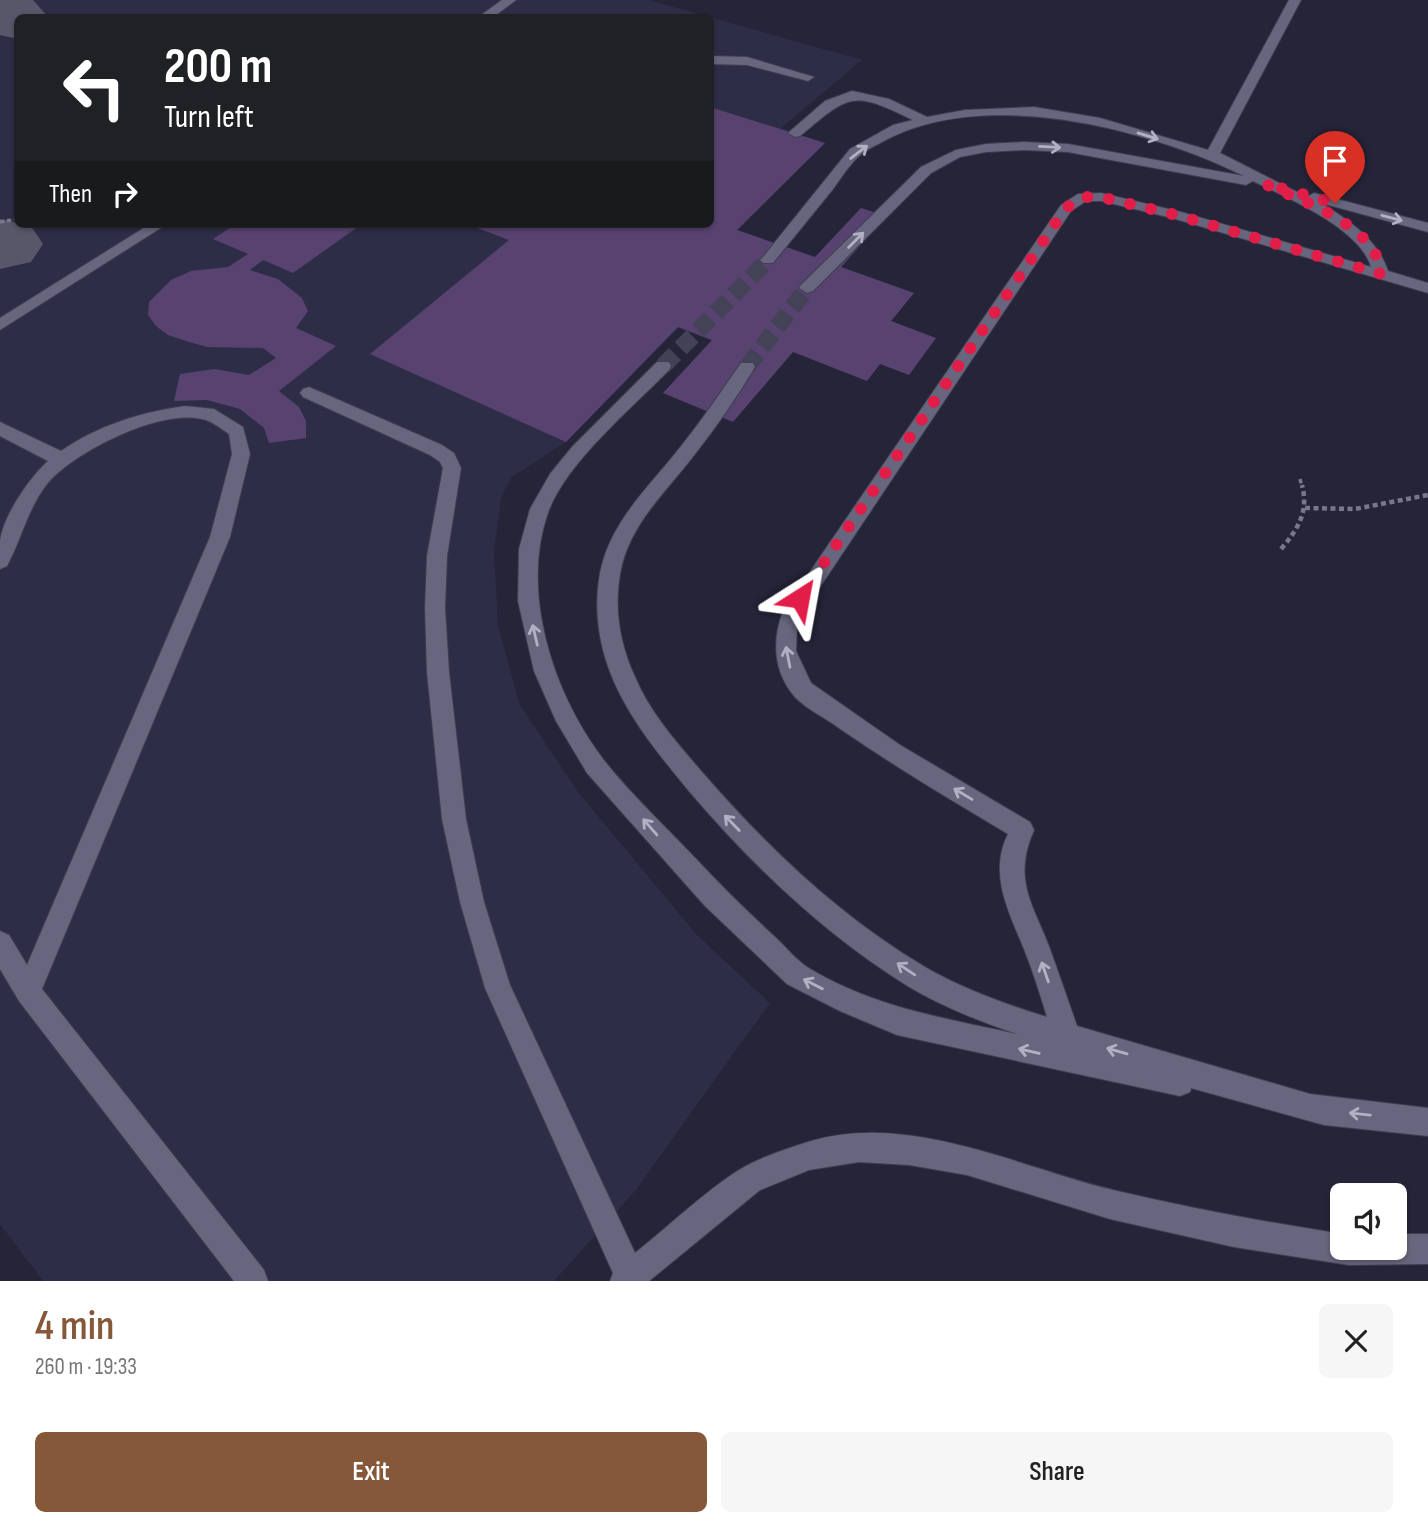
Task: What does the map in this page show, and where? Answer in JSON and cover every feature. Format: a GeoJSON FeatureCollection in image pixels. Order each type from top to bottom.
{"type":"FeatureCollection","features":[{"type":"Feature","properties":{"kind":"street"},"geometry":{"type":"LineString","coordinates":[[489,14],[510,0]]}},
{"type":"Feature","properties":{"kind":"street"},"geometry":{"type":"LineString","coordinates":[[1212,155],[1295,0]]}},
{"type":"Feature","properties":{"kind":"street"},"geometry":{"type":"LineString","coordinates":[[714,60],[747,61],[808,77]]}},
{"type":"Feature","properties":{"kind":"street"},"geometry":{"type":"LineString","coordinates":[[795,133],[834,101],[850,95],[862,95],[925,121]]}},
{"type":"Feature","properties":{"kind":"street"},"geometry":{"type":"LineString","coordinates":[[768,260],[855,152],[898,128],[925,121],[965,114],[1034,111],[1100,122],[1212,155],[1265,184],[1317,207],[1355,232],[1375,254],[1381,274]]}},
{"type":"Feature","properties":{"kind":"street"},"geometry":{"type":"LineString","coordinates":[[807,288],[926,170],[956,154],[986,148],[1068,148],[1265,184],[1428,228]]}},
{"type":"Feature","properties":{"kind":"street"},"geometry":{"type":"LineString","coordinates":[[1067,1036],[1036,946],[1018,909],[1013,877],[1013,849],[1022,830],[892,752],[803,690],[790,667],[785,651],[793,611],[1066,208],[1083,197],[1101,197],[1176,215],[1428,288]]}},
{"type":"Feature","properties":{"kind":"street"},"geometry":{"type":"LineString","coordinates":[[0,325],[154,228]]}},
{"type":"Feature","properties":{"kind":"street"},"geometry":{"type":"LineString","coordinates":[[663,366],[578,452],[557,479],[540,509],[530,549],[528,601],[545,671],[564,714],[595,765],[714,897],[796,975],[849,1002],[897,1022],[1080,1063],[1312,1109],[1428,1122]]}},
{"type":"Feature","properties":{"kind":"street"},"geometry":{"type":"LineString","coordinates":[[747,367],[688,450],[635,513],[617,544],[610,575],[607,610],[615,662],[643,715],[673,756],[766,860],[817,906],[918,977],[977,1004],[1067,1036],[1312,1109]]}},
{"type":"Feature","properties":{"kind":"street"},"geometry":{"type":"LineString","coordinates":[[309,393],[436,450],[448,458],[452,468],[437,556],[435,608],[438,672],[453,806],[464,867],[498,988],[628,1278],[750,1180],[809,1156],[859,1148],[909,1151],[967,1161],[1110,1204],[1234,1232],[1349,1250],[1428,1249]]}},
{"type":"Feature","properties":{"kind":"street"},"geometry":{"type":"LineString","coordinates":[[0,561],[40,479],[62,460],[116,428],[164,414],[205,413],[237,431],[241,454],[220,537],[28,992]]}},
{"type":"Feature","properties":{"kind":"street"},"geometry":{"type":"LineString","coordinates":[[0,428],[62,460]]}},
{"type":"Feature","properties":{"kind":"street"},"geometry":{"type":"LineString","coordinates":[[0,944],[28,992],[253,1281]]}},
{"type":"Feature","properties":{"kind":"path"},"geometry":{"type":"LineString","coordinates":[[1281,549],[1301,528],[1305,508],[1300,479]]}},
{"type":"Feature","properties":{"kind":"path"},"geometry":{"type":"LineString","coordinates":[[1305,508],[1355,509],[1428,495]]}},
{"type":"Feature","properties":{"kind":"shaded area"},"geometry":{"type":"Polygon","coordinates":[[[0,0],[649,0],[699,14],[14,14],[14,228],[714,228],[714,18],[862,60],[781,128],[825,143],[738,230],[815,257],[861,208],[886,216],[842,267],[914,293],[891,321],[936,338],[909,375],[880,364],[867,381],[793,352],[733,422],[663,393],[712,341],[678,328],[566,442],[512,477],[501,498],[494,552],[498,626],[520,705],[578,792],[697,935],[770,1003],[635,1191],[554,1281],[43,1281],[0,1224],[0,0]]]}},
{"type":"Feature","properties":{"kind":"building"},"geometry":{"type":"Polygon","coordinates":[[[714,108],[825,143],[737,230],[815,257],[861,208],[886,216],[841,267],[914,293],[891,321],[936,338],[909,375],[880,364],[867,381],[793,352],[733,422],[663,393],[712,340],[678,327],[566,442],[370,354],[509,240],[478,228],[714,228],[714,108]]]}},
{"type":"Feature","properties":{"kind":"building"},"geometry":{"type":"Polygon","coordinates":[[[230,228],[356,228],[293,273],[263,260],[250,270],[278,279],[302,298],[308,311],[296,328],[336,346],[279,391],[299,407],[306,421],[306,438],[269,443],[264,428],[240,409],[207,400],[174,401],[180,374],[214,369],[249,375],[276,358],[263,348],[207,347],[168,335],[156,326],[148,315],[149,302],[171,280],[191,271],[228,267],[248,254],[213,239],[230,228]]]}},
{"type":"Feature","properties":{"kind":"taxiway"},"geometry":{"type":"LineString","coordinates":[[0,4],[14,16]]}},
{"type":"Feature","properties":{"kind":"tunnel"},"geometry":{"type":"LineString","coordinates":[[663,366],[768,260]]}},
{"type":"Feature","properties":{"kind":"tunnel"},"geometry":{"type":"LineString","coordinates":[[747,367],[807,288]]}},
{"type":"Feature","properties":{"kind":"route"},"geometry":{"type":"LineString","coordinates":[[800,598],[1066,208],[1083,197],[1101,197],[1176,215],[1381,274],[1375,254],[1355,232],[1317,207],[1265,184],[1335,203]]}}]}
